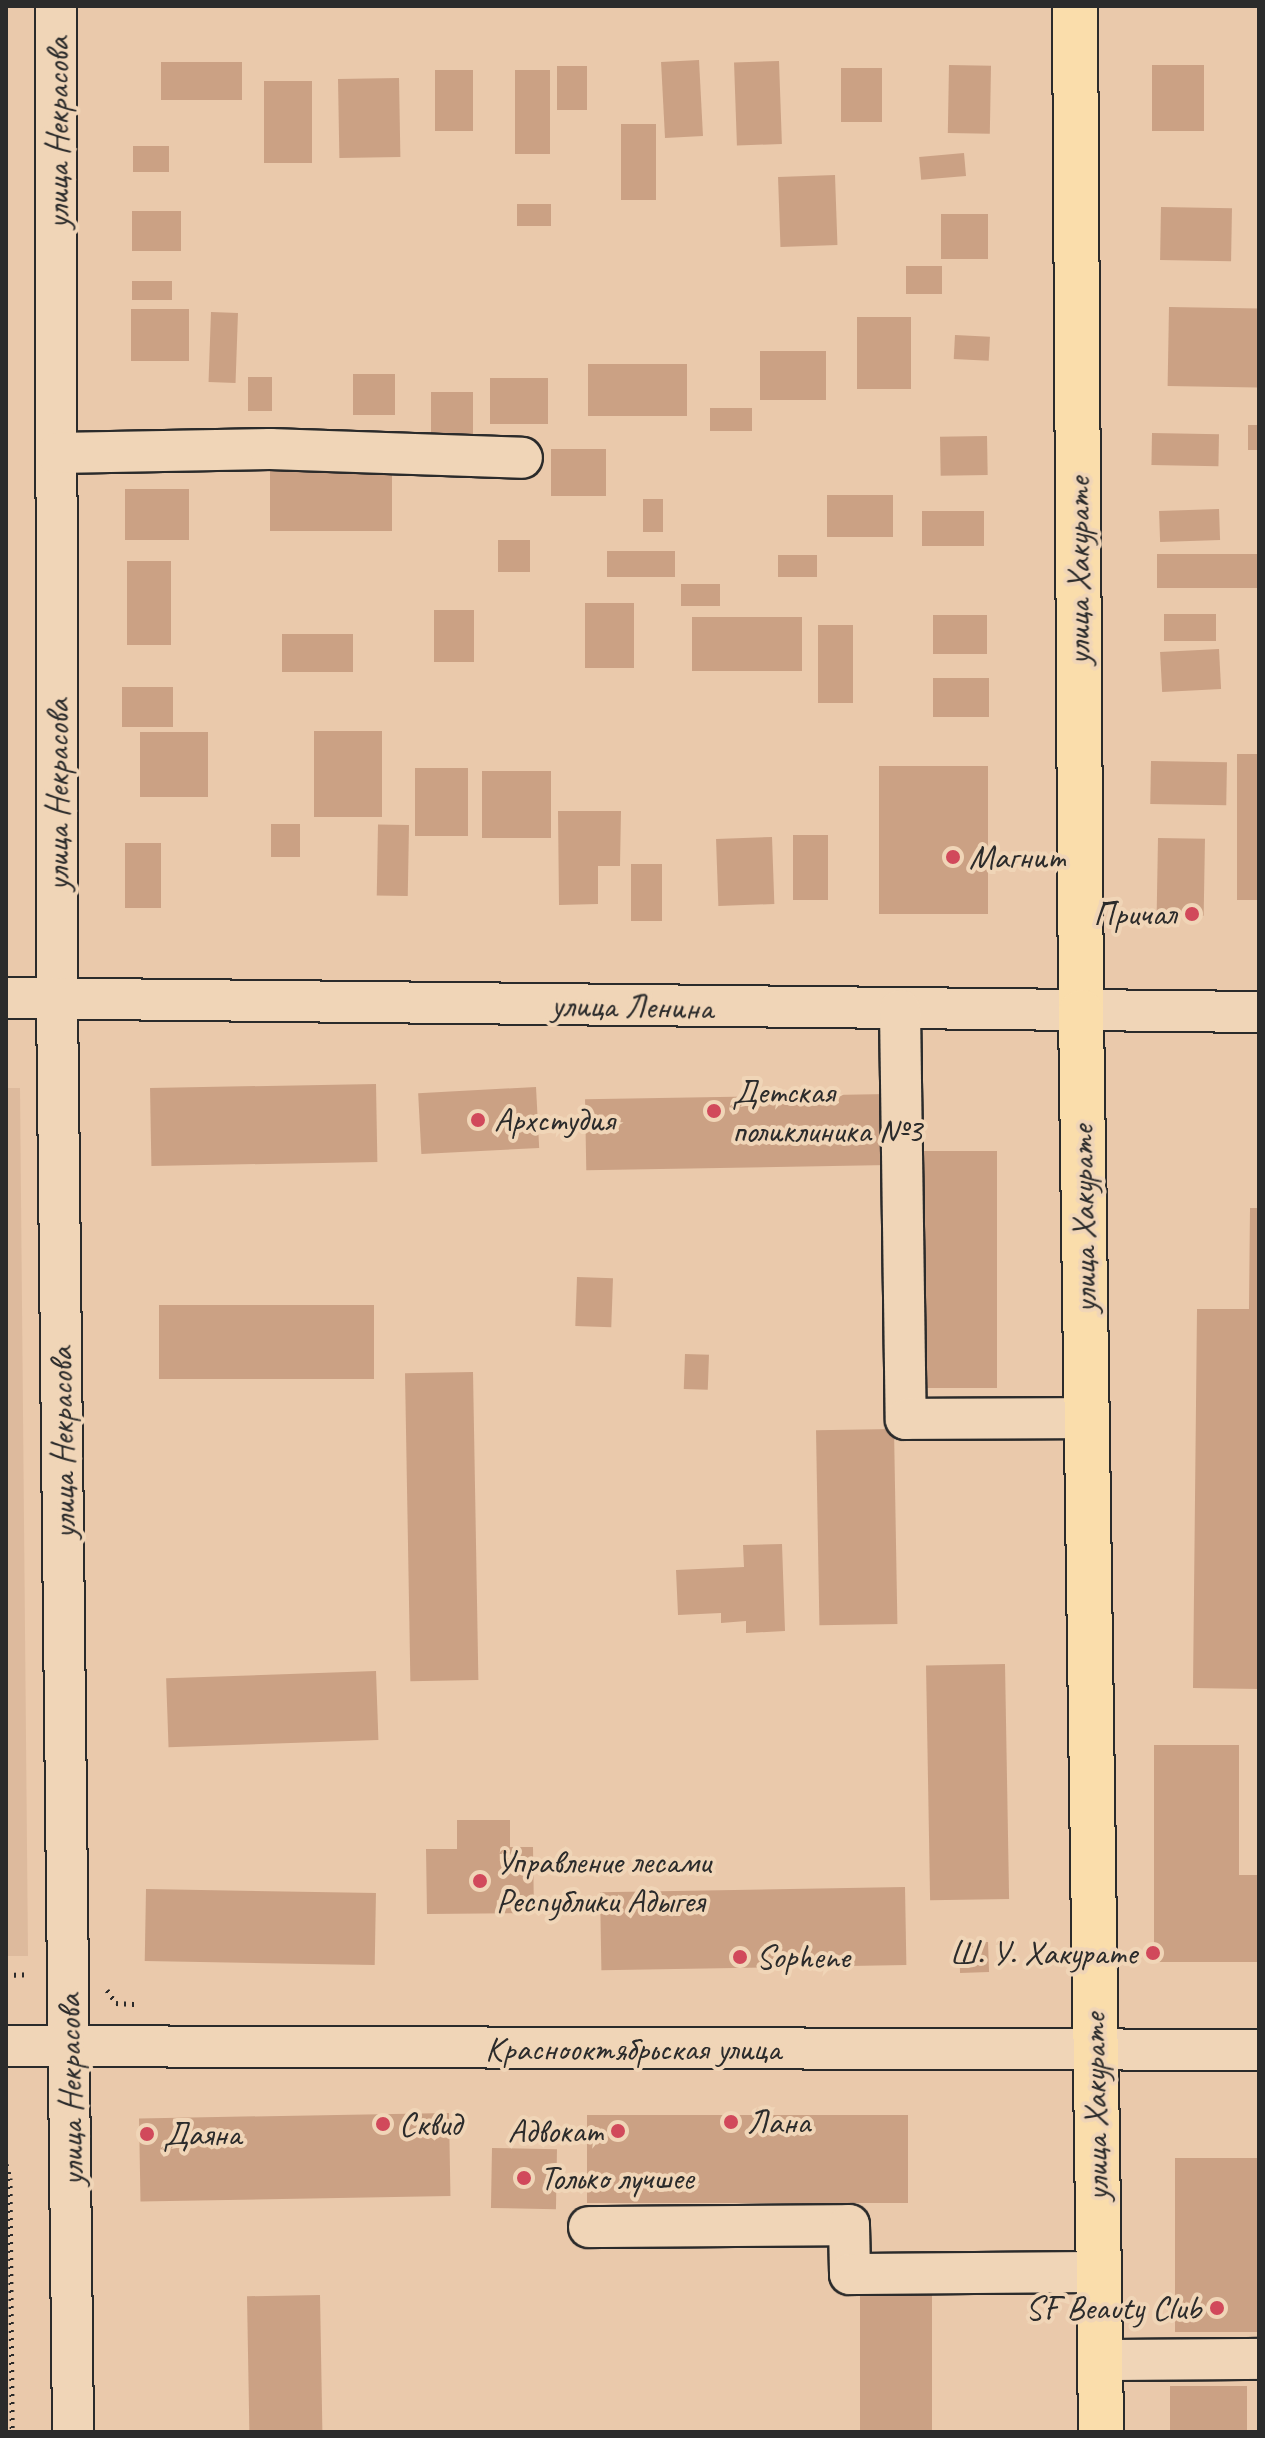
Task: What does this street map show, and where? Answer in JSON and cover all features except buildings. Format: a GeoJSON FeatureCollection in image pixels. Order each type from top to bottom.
{"type":"FeatureCollection","features":[{"type":"Feature","properties":{"kind":"main road","name":"улица Хакурате"},"geometry":{"type":"LineString","coordinates":[[1075,6],[1081,1012],[1093,2051],[1101,2432]]}},
{"type":"Feature","properties":{"kind":"street","name":"улица Некрасова"},"geometry":{"type":"LineString","coordinates":[[56,6],[57,998],[73,2432]]}},
{"type":"Feature","properties":{"kind":"street"},"geometry":{"type":"LineString","coordinates":[[57,453],[270,449],[522,458]]}},
{"type":"Feature","properties":{"kind":"street","name":"улица Ленина"},"geometry":{"type":"LineString","coordinates":[[6,998],[1259,1012]]}},
{"type":"Feature","properties":{"kind":"street"},"geometry":{"type":"LineString","coordinates":[[900,1010],[906,1419],[1086,1418]]}},
{"type":"Feature","properties":{"kind":"street","name":"Краснооктябрьская улица"},"geometry":{"type":"LineString","coordinates":[[6,2046],[1259,2050]]}},
{"type":"Feature","properties":{"kind":"street"},"geometry":{"type":"LineString","coordinates":[[589,2227],[849,2225],[850,2274],[1099,2272]]}},
{"type":"Feature","properties":{"kind":"street"},"geometry":{"type":"LineString","coordinates":[[1100,2360],[1259,2359]]}},
{"type":"Feature","properties":{"kind":"path"},"geometry":{"type":"LineString","coordinates":[[6,2164],[10,2178],[12,2432]]}},
{"type":"Feature","properties":{"kind":"shaded area"},"geometry":{"type":"Polygon","coordinates":[[[6,1088],[20,1088],[28,1956],[6,1956],[6,1088]]]}},
{"type":"Feature","properties":{"kind":"place","name":"Магнит"},"geometry":{"type":"Point","coordinates":[953,857]}},
{"type":"Feature","properties":{"kind":"place","name":"Причал"},"geometry":{"type":"Point","coordinates":[1192,914]}},
{"type":"Feature","properties":{"kind":"place","name":"Детская поликлиника №3"},"geometry":{"type":"Point","coordinates":[714,1111]}},
{"type":"Feature","properties":{"kind":"place","name":"Архстудия"},"geometry":{"type":"Point","coordinates":[478,1120]}},
{"type":"Feature","properties":{"kind":"place","name":"Управление лесами Республики Адыгея"},"geometry":{"type":"Point","coordinates":[480,1881]}},
{"type":"Feature","properties":{"kind":"place","name":"Ш. У. Хакурате"},"geometry":{"type":"Point","coordinates":[1153,1953]}},
{"type":"Feature","properties":{"kind":"place","name":"Sophene"},"geometry":{"type":"Point","coordinates":[740,1957]}},
{"type":"Feature","properties":{"kind":"place","name":"Лана"},"geometry":{"type":"Point","coordinates":[731,2122]}},
{"type":"Feature","properties":{"kind":"place","name":"Сквид"},"geometry":{"type":"Point","coordinates":[383,2124]}},
{"type":"Feature","properties":{"kind":"place","name":"Адвокат"},"geometry":{"type":"Point","coordinates":[618,2131]}},
{"type":"Feature","properties":{"kind":"place","name":"Даяна"},"geometry":{"type":"Point","coordinates":[147,2134]}},
{"type":"Feature","properties":{"kind":"place","name":"Только лучшее"},"geometry":{"type":"Point","coordinates":[524,2178]}},
{"type":"Feature","properties":{"kind":"place","name":"SF Beauty Club"},"geometry":{"type":"Point","coordinates":[1217,2308]}}]}
